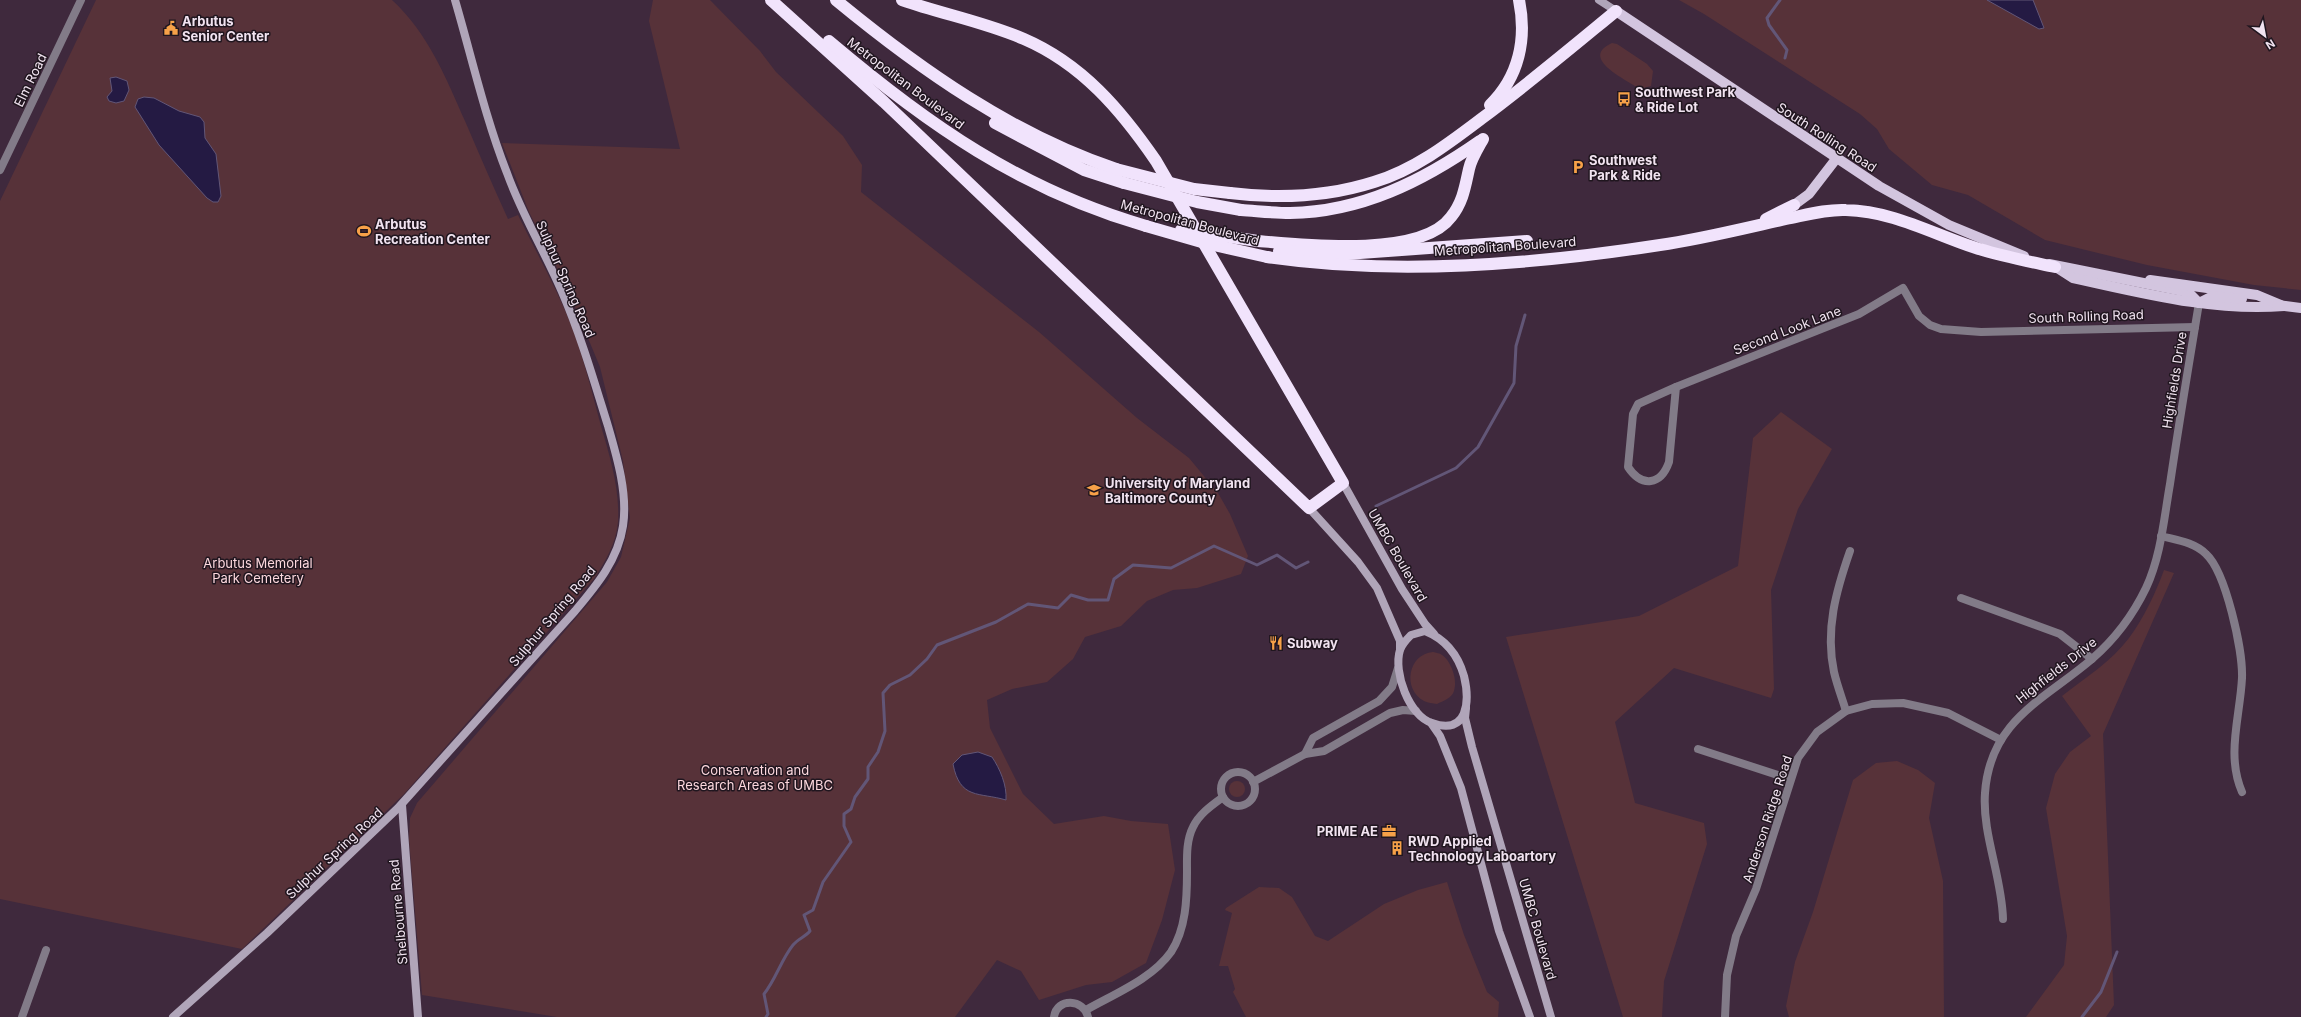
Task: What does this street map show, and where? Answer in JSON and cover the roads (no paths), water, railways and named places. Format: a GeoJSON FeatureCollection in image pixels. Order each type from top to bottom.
{"type":"FeatureCollection","features":[{"type":"Feature","properties":{"kind":"highway"},"geometry":{"type":"LineString","coordinates":[[771,0],[890,107],[1309,508],[1343,483],[1156,161],[1130,123],[1105,94],[1082,73],[1025,39],[988,25],[902,0]]}},
{"type":"Feature","properties":{"kind":"highway","name":"Metropolitan Boulevard"},"geometry":{"type":"LineString","coordinates":[[779,0],[894,94],[962,143],[1036,185],[1112,216],[1204,244],[1262,249],[1301,262],[1347,265],[1470,264],[1530,260],[1647,247],[1728,231]]}},
{"type":"Feature","properties":{"kind":"highway","name":"Metropolitan Boulevard"},"geometry":{"type":"LineString","coordinates":[[836,0],[860,20],[982,107],[1054,146],[1116,169],[1194,189],[1263,197],[1288,198],[1348,189],[1374,182],[1400,172],[1454,139]]}},
{"type":"Feature","properties":{"kind":"highway"},"geometry":{"type":"LineString","coordinates":[[1454,139],[1499,96],[1510,81],[1522,45],[1524,22],[1519,0]]}},
{"type":"Feature","properties":{"kind":"highway"},"geometry":{"type":"LineString","coordinates":[[1454,139],[1504,102],[1616,11]]}},
{"type":"Feature","properties":{"kind":"highway"},"geometry":{"type":"LineString","coordinates":[[860,20],[913,66],[978,114],[1050,154],[1084,170],[1124,183],[1197,202],[1241,210],[1289,213],[1321,211],[1360,202],[1408,185],[1434,172],[1483,139],[1469,169],[1464,193],[1459,206],[1450,219],[1426,236],[1391,243],[1346,245],[1299,244],[1262,249]]}},
{"type":"Feature","properties":{"kind":"highway"},"geometry":{"type":"LineString","coordinates":[[1728,231],[1770,217],[1794,205]]}},
{"type":"Feature","properties":{"kind":"highway"},"geometry":{"type":"LineString","coordinates":[[1728,231],[1822,212],[1844,210],[1864,211],[1899,219],[1972,246],[2011,258],[2055,266]]}},
{"type":"Feature","properties":{"kind":"highway"},"geometry":{"type":"LineString","coordinates":[[1146,226],[1262,249],[1300,253],[1346,254],[1528,241]]}},
{"type":"Feature","properties":{"kind":"main road","name":"South Rolling Road"},"geometry":{"type":"LineString","coordinates":[[1616,11],[1836,159],[1912,206],[1949,225],[2023,256],[2055,266],[2073,278],[2199,303],[2261,308],[2284,306],[2301,308]]}},
{"type":"Feature","properties":{"kind":"main road"},"geometry":{"type":"LineString","coordinates":[[1794,205],[1809,194],[1836,159]]}},
{"type":"Feature","properties":{"kind":"main road","name":"South Rolling Road"},"geometry":{"type":"LineString","coordinates":[[2055,266],[2069,265],[2131,277],[2257,295],[2284,306]]}},
{"type":"Feature","properties":{"kind":"street","name":"Elm Road"},"geometry":{"type":"LineString","coordinates":[[0,170],[81,0]]}},
{"type":"Feature","properties":{"kind":"street","name":"Sulphur Spring Road"},"geometry":{"type":"LineString","coordinates":[[173,1017],[267,933],[402,805],[575,611],[597,584],[619,546],[623,526],[621,479],[590,365],[561,290],[520,207],[488,122],[455,0]]}},
{"type":"Feature","properties":{"kind":"street","name":"South Rolling Road"},"geometry":{"type":"LineString","coordinates":[[1599,0],[1616,11]]}},
{"type":"Feature","properties":{"kind":"street","name":"South Rolling Road"},"geometry":{"type":"LineString","coordinates":[[1902,288],[1911,306],[1919,316],[1930,325],[1941,329],[1981,332],[2195,328]]}},
{"type":"Feature","properties":{"kind":"street","name":"Second Look Lane"},"geometry":{"type":"LineString","coordinates":[[1676,387],[1669,462],[1666,470],[1660,478],[1648,482],[1639,480],[1628,467],[1633,414],[1642,401],[1676,387],[1859,314],[1902,288]]}},
{"type":"Feature","properties":{"kind":"street","name":"Highfields Drive"},"geometry":{"type":"LineString","coordinates":[[2003,919],[2002,896],[1989,835],[1984,794],[1987,773],[2001,740],[2021,713],[2092,659],[2122,628],[2147,586],[2161,536],[2199,303]]}},
{"type":"Feature","properties":{"kind":"street","name":"UMBC Boulevard"},"geometry":{"type":"LineString","coordinates":[[1343,483],[1402,589],[1425,624],[1436,636]]}},
{"type":"Feature","properties":{"kind":"street"},"geometry":{"type":"LineString","coordinates":[[1305,754],[1312,738],[1379,701],[1392,687],[1398,668],[1400,650],[1400,641],[1377,588],[1358,562],[1309,508]]}},
{"type":"Feature","properties":{"kind":"street"},"geometry":{"type":"LineString","coordinates":[[2161,536],[2196,547],[2206,554],[2220,575],[2241,657],[2242,678],[2233,755],[2234,770],[2242,792]]}},
{"type":"Feature","properties":{"kind":"street"},"geometry":{"type":"LineString","coordinates":[[1846,711],[1834,672],[1831,631],[1837,587],[1850,551]]}},
{"type":"Feature","properties":{"kind":"street"},"geometry":{"type":"LineString","coordinates":[[1961,598],[2060,634],[2092,659]]}},
{"type":"Feature","properties":{"kind":"street"},"geometry":{"type":"LineString","coordinates":[[1400,650],[1407,638],[1416,632],[1425,631],[1436,636],[1448,646],[1459,662],[1466,692],[1466,708],[1462,719],[1456,724],[1448,726],[1431,723]]}},
{"type":"Feature","properties":{"kind":"street"},"geometry":{"type":"LineString","coordinates":[[1398,668],[1404,690],[1416,711],[1431,723],[1440,736],[1461,788],[1499,931],[1530,1017]]}},
{"type":"Feature","properties":{"kind":"street","name":"Anderson Ridge Road"},"geometry":{"type":"LineString","coordinates":[[1725,1017],[1727,975],[1730,956],[1736,936],[1756,889],[1790,778],[1806,744],[1821,729],[1846,711],[1872,704],[1902,703],[1923,706],[1948,713],[2001,740]]}},
{"type":"Feature","properties":{"kind":"street","name":"UMBC Boulevard"},"geometry":{"type":"LineString","coordinates":[[1466,708],[1465,718],[1472,747],[1551,1017]]}},
{"type":"Feature","properties":{"kind":"street"},"geometry":{"type":"LineString","coordinates":[[1253,782],[1305,754],[1324,752],[1390,713],[1403,710],[1416,711]]}},
{"type":"Feature","properties":{"kind":"street"},"geometry":{"type":"LineString","coordinates":[[1698,749],[1790,778]]}},
{"type":"Feature","properties":{"kind":"street"},"geometry":{"type":"LineString","coordinates":[[1241,772],[1250,777],[1253,782],[1254,793],[1248,802],[1237,806],[1227,801],[1223,797],[1221,792],[1223,781],[1230,773],[1241,772]]}},
{"type":"Feature","properties":{"kind":"street"},"geometry":{"type":"LineString","coordinates":[[1054,1017],[1059,1007],[1065,1003],[1073,1002],[1081,1005],[1087,1014],[1136,982],[1160,964],[1170,952],[1180,936],[1184,921],[1187,847],[1193,827],[1201,815],[1223,797]]}},
{"type":"Feature","properties":{"kind":"street","name":"Shelbourne Road"},"geometry":{"type":"LineString","coordinates":[[402,805],[418,1017]]}},
{"type":"Feature","properties":{"kind":"street"},"geometry":{"type":"LineString","coordinates":[[22,1017],[46,950]]}},
{"type":"Feature","properties":{"kind":"waterway"},"geometry":{"type":"LineString","coordinates":[[1780,0],[1767,18],[1769,25],[1787,50],[1785,58]]}},
{"type":"Feature","properties":{"kind":"waterway"},"geometry":{"type":"LineString","coordinates":[[1376,506],[1456,468],[1478,447],[1514,383],[1516,346],[1525,315]]}},
{"type":"Feature","properties":{"kind":"waterway"},"geometry":{"type":"LineString","coordinates":[[766,1017],[768,1014],[764,994],[793,945],[810,931],[804,915],[813,910],[823,882],[851,842],[844,826],[844,814],[851,809],[855,797],[868,779],[868,767],[878,752],[885,731],[883,693],[890,685],[910,675],[927,659],[937,645],[996,622],[1028,604],[1058,608],[1071,595],[1088,600],[1108,600],[1114,579],[1133,565],[1171,568],[1214,546],[1257,565],[1277,555],[1296,568],[1308,562]]}},
{"type":"Feature","properties":{"kind":"waterway"},"geometry":{"type":"LineString","coordinates":[[2082,1017],[2101,992],[2117,952]]}},
{"type":"Feature","properties":{"kind":"place","name":"Arbutus Senior Center"},"geometry":{"type":"Point","coordinates":[171,28]}},
{"type":"Feature","properties":{"kind":"place","name":"Southwest Park & Ride Lot"},"geometry":{"type":"Point","coordinates":[1624,99]}},
{"type":"Feature","properties":{"kind":"place","name":"Southwest Park & Ride"},"geometry":{"type":"Point","coordinates":[1578,167]}},
{"type":"Feature","properties":{"kind":"place","name":"Arbutus Recreation Center"},"geometry":{"type":"Point","coordinates":[364,231]}},
{"type":"Feature","properties":{"kind":"place","name":"University of Maryland Baltimore County"},"geometry":{"type":"Point","coordinates":[1094,490]}},
{"type":"Feature","properties":{"kind":"place","name":"Subway"},"geometry":{"type":"Point","coordinates":[1276,643]}},
{"type":"Feature","properties":{"kind":"place","name":"PRIME AE"},"geometry":{"type":"Point","coordinates":[1389,831]}},
{"type":"Feature","properties":{"kind":"place","name":"RWD Applied Technology Laboartory"},"geometry":{"type":"Point","coordinates":[1397,848]}},
{"type":"Feature","properties":{"kind":"park label","name":"Arbutus Memorial Park Cemetery"},"geometry":{"type":"Point","coordinates":[258,570]}},
{"type":"Feature","properties":{"kind":"park label","name":"Conservation and Research Areas of UMBC"},"geometry":{"type":"Point","coordinates":[755,778]}}]}
